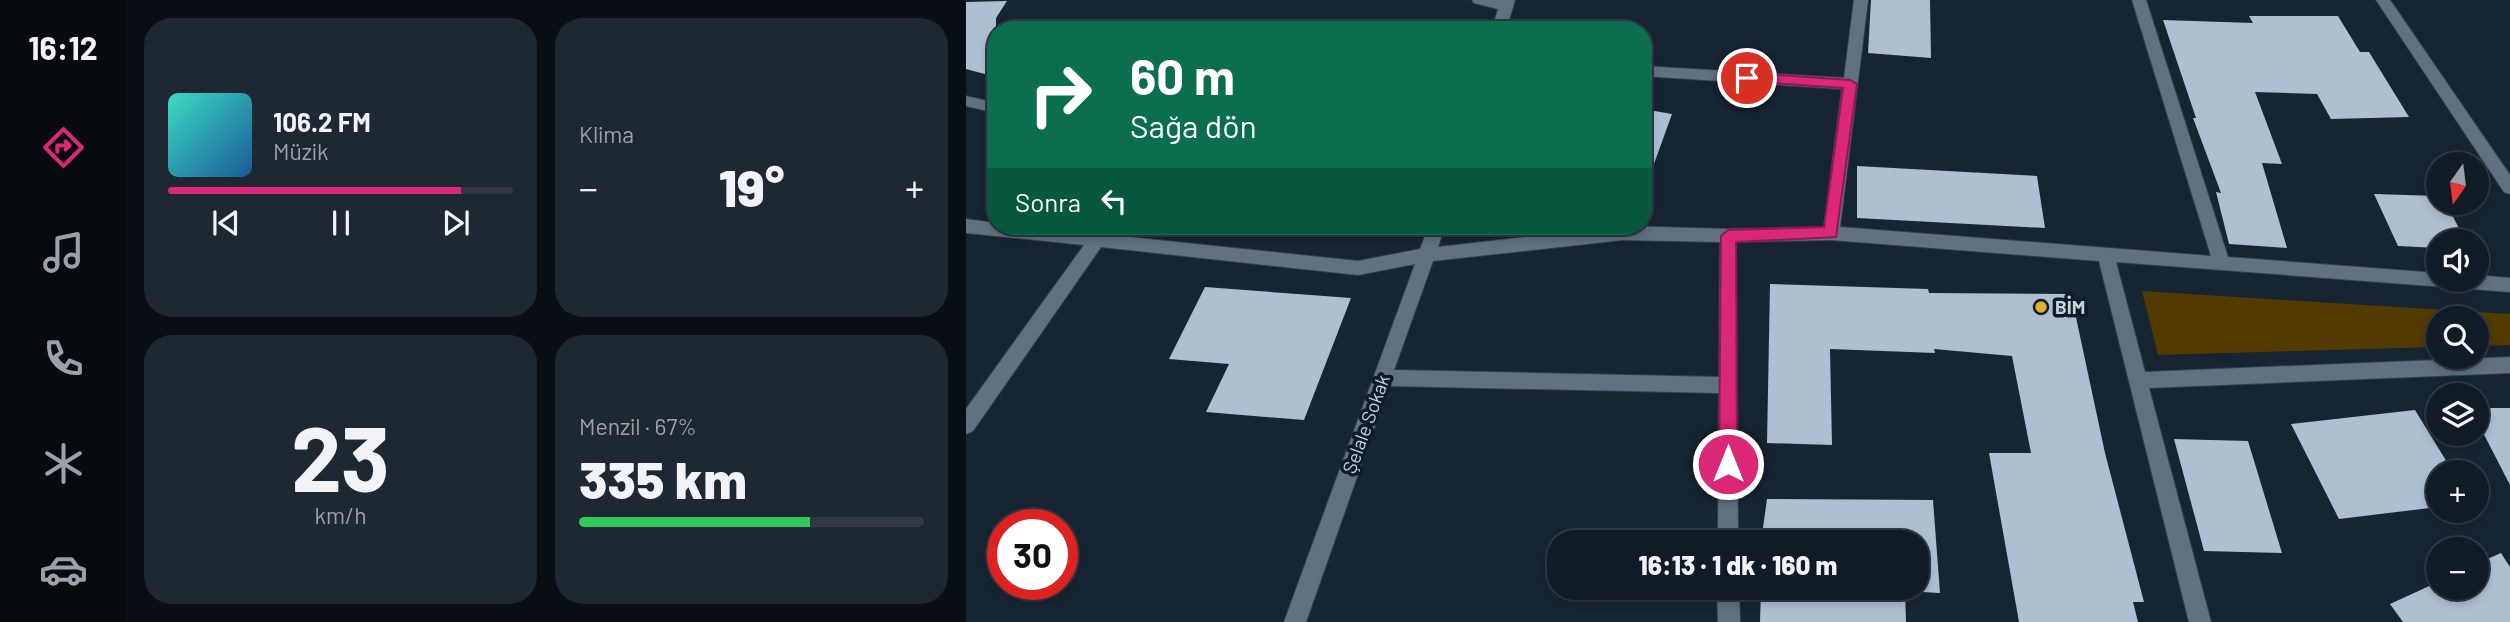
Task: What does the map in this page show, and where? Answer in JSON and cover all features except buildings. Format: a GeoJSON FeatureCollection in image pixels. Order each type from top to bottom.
{"type":"FeatureCollection","features":[{"type":"Feature","properties":{"kind":"street"},"geometry":{"type":"LineString","coordinates":[[1479,0],[1507,4],[1502,21]]}},
{"type":"Feature","properties":{"kind":"street"},"geometry":{"type":"LineString","coordinates":[[1831,233],[1861,0]]}},
{"type":"Feature","properties":{"kind":"street"},"geometry":{"type":"LineString","coordinates":[[2139,0],[2222,264]]}},
{"type":"Feature","properties":{"kind":"street"},"geometry":{"type":"LineString","coordinates":[[2383,0],[2510,188]]}},
{"type":"Feature","properties":{"kind":"street"},"geometry":{"type":"LineString","coordinates":[[1652,72],[1850,84]]}},
{"type":"Feature","properties":{"kind":"street"},"geometry":{"type":"LineString","coordinates":[[966,101],[987,106]]}},
{"type":"Feature","properties":{"kind":"street"},"geometry":{"type":"LineString","coordinates":[[966,226],[987,227]]}},
{"type":"Feature","properties":{"kind":"street"},"geometry":{"type":"LineString","coordinates":[[1652,234],[1728,236],[1831,233],[2426,279]]}},
{"type":"Feature","properties":{"kind":"street"},"geometry":{"type":"LineString","coordinates":[[966,425],[1101,235]]}},
{"type":"Feature","properties":{"kind":"street"},"geometry":{"type":"LineString","coordinates":[[1117,235],[1358,268],[1427,255],[1605,235]]}},
{"type":"Feature","properties":{"kind":"street","name":"Şelale Sokak"},"geometry":{"type":"LineString","coordinates":[[1295,622],[1434,235]]}},
{"type":"Feature","properties":{"kind":"street"},"geometry":{"type":"LineString","coordinates":[[1728,236],[1728,530]]}},
{"type":"Feature","properties":{"kind":"street"},"geometry":{"type":"LineString","coordinates":[[2106,255],[2200,622]]}},
{"type":"Feature","properties":{"kind":"street"},"geometry":{"type":"LineString","coordinates":[[2489,284],[2510,285]]}},
{"type":"Feature","properties":{"kind":"street"},"geometry":{"type":"LineString","coordinates":[[2140,380],[2510,365]]}},
{"type":"Feature","properties":{"kind":"street"},"geometry":{"type":"LineString","coordinates":[[1383,378],[1728,385]]}},
{"type":"Feature","properties":{"kind":"street"},"geometry":{"type":"LineString","coordinates":[[1728,600],[1728,622]]}},
{"type":"Feature","properties":{"kind":"shaded area"},"geometry":{"type":"Polygon","coordinates":[[[2142,291],[2426,309],[2426,347],[2158,355],[2142,291]]]}},
{"type":"Feature","properties":{"kind":"shaded area"},"geometry":{"type":"Polygon","coordinates":[[[2489,313],[2510,314],[2510,345],[2489,346],[2489,313]]]}},
{"type":"Feature","properties":{"kind":"place","name":"BİM"},"geometry":{"type":"Point","coordinates":[2041,307]}},
{"type":"Feature","properties":{"kind":"route"},"geometry":{"type":"LineString","coordinates":[[1728,464],[1728,236],[1831,233],[1850,84],[1747,78]]}}]}
